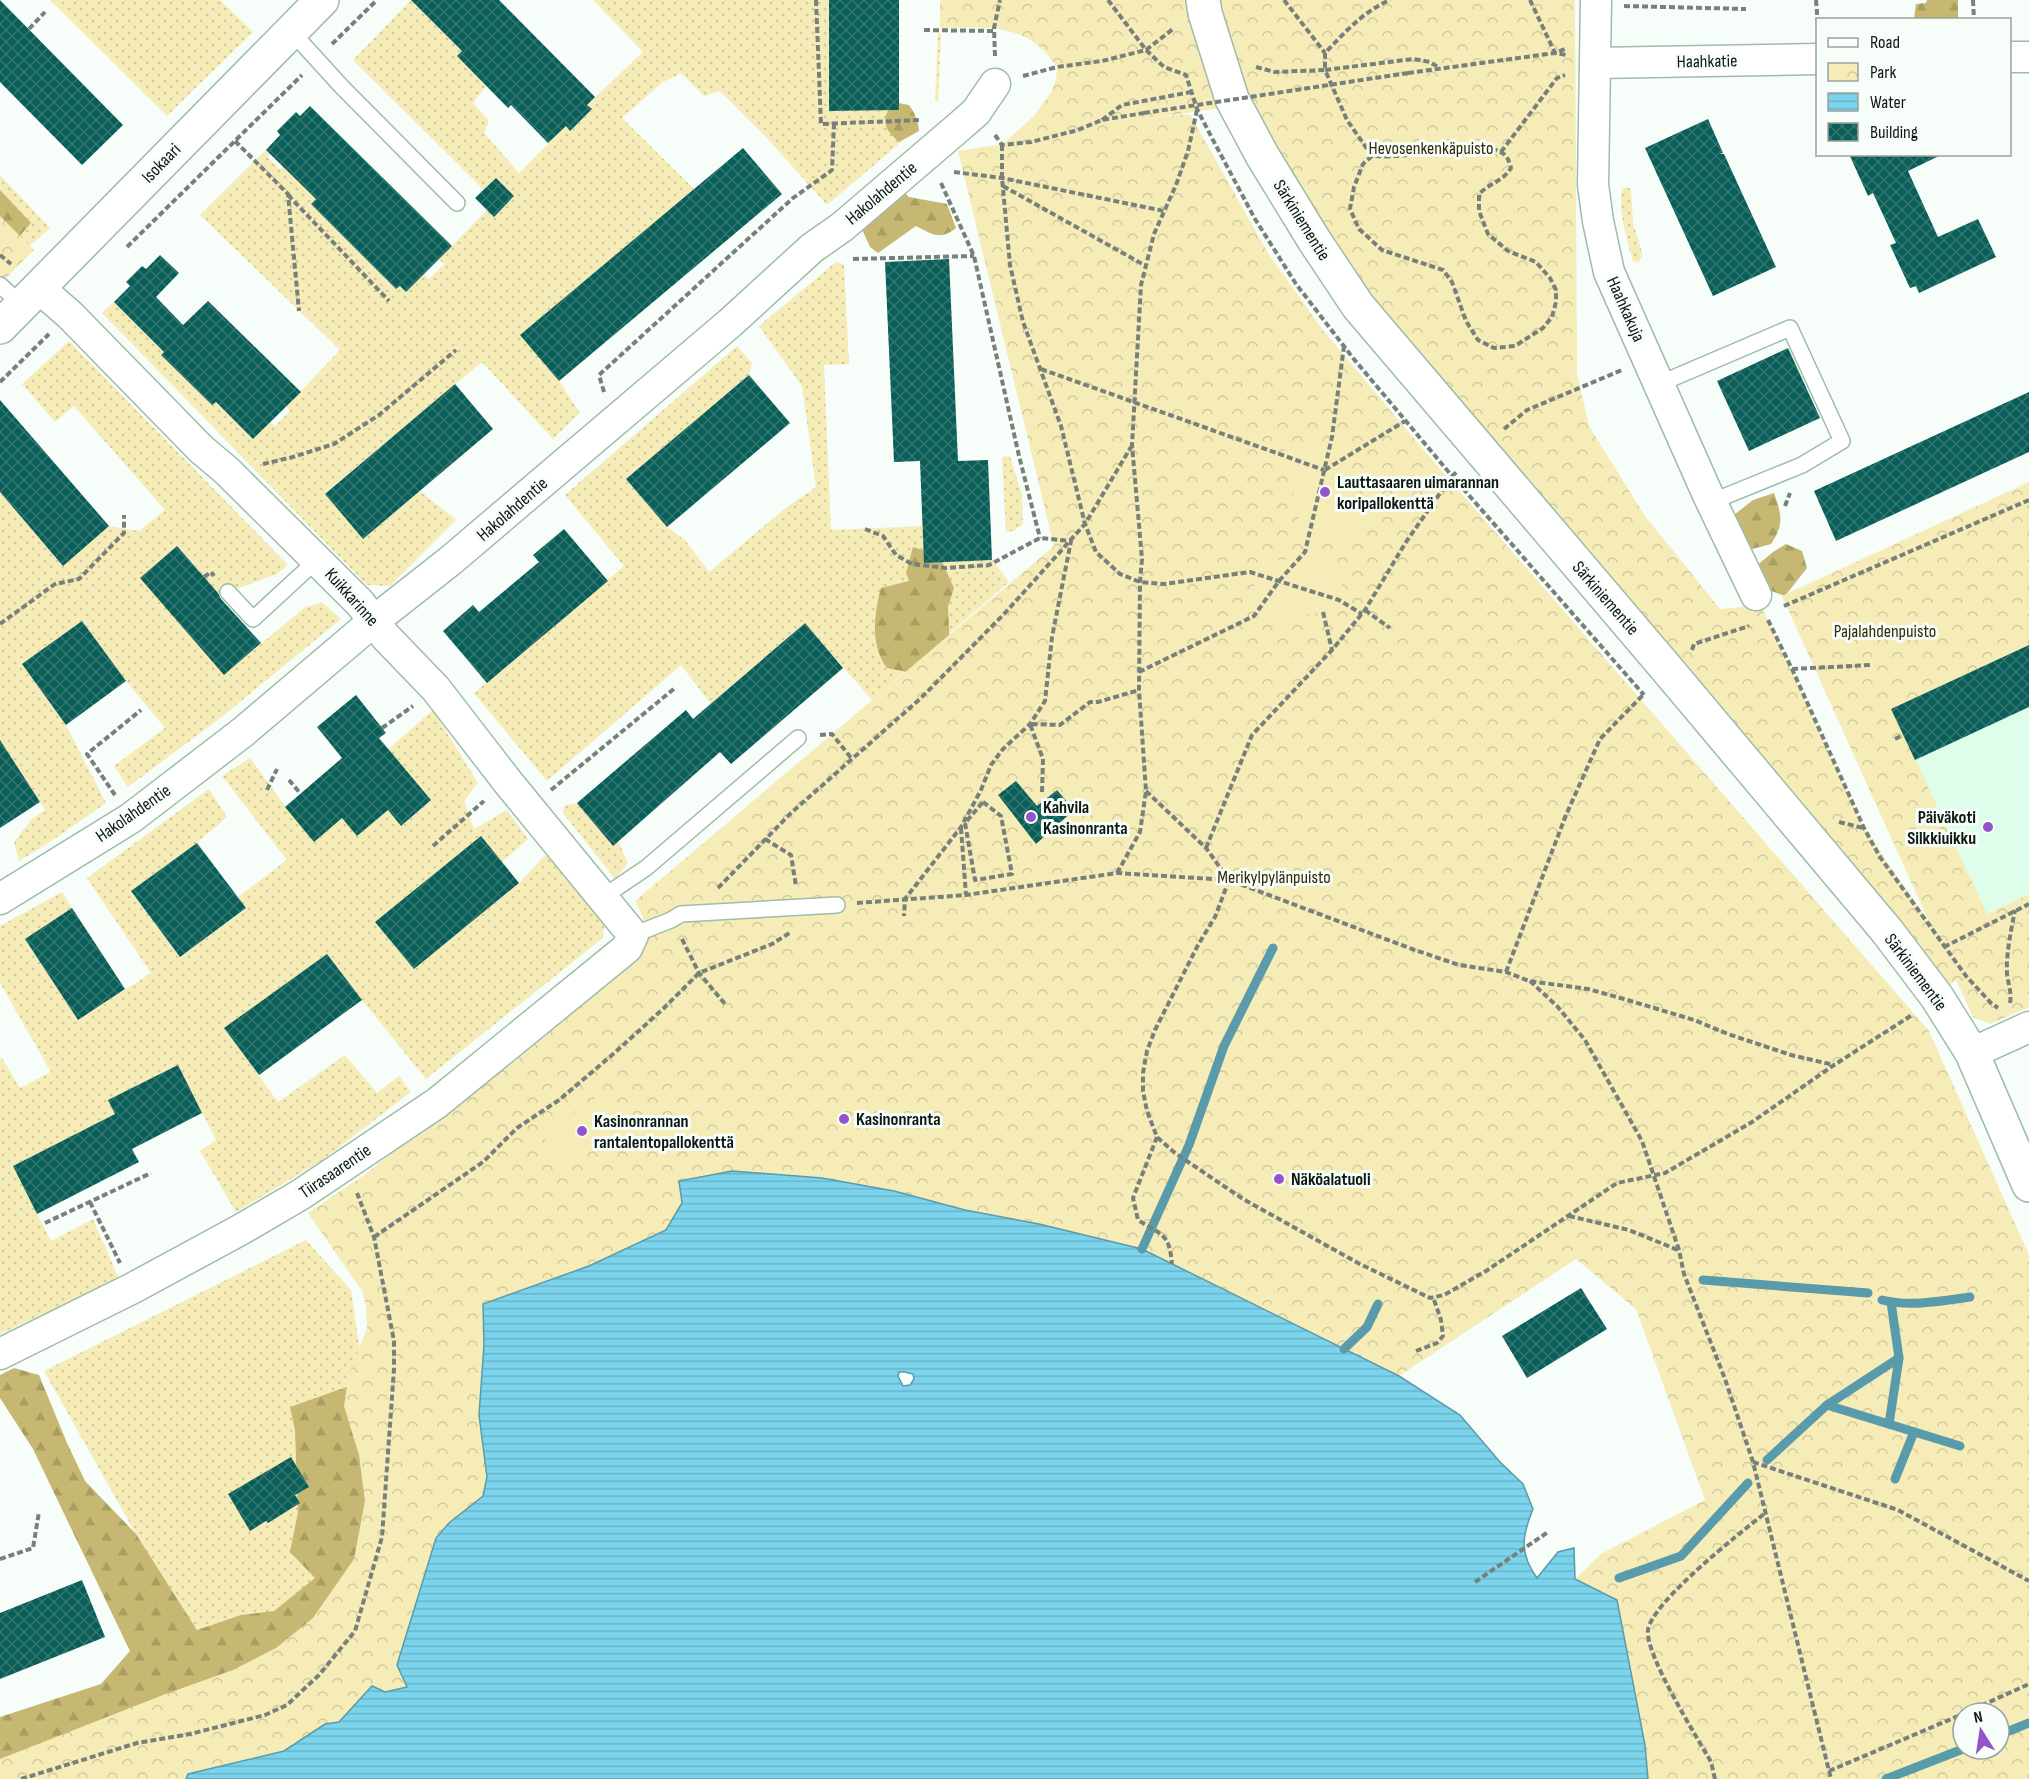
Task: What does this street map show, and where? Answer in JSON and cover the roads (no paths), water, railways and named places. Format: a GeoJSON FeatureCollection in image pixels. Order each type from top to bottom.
{"type":"FeatureCollection","features":[{"type":"Feature","properties":{"kind":"street","name":"Isokaari"},"geometry":{"type":"LineString","coordinates":[[15,301],[322,0]]}},
{"type":"Feature","properties":{"kind":"street","name":"Särkiniementie"},"geometry":{"type":"LineString","coordinates":[[1203,0],[1232,99],[1262,155],[1308,231],[1358,306],[1668,669],[1887,931],[1937,997],[1972,1053],[2029,1185]]}},
{"type":"Feature","properties":{"kind":"street","name":"Haahkakuja"},"geometry":{"type":"LineString","coordinates":[[1606,3],[1590,61],[1593,185],[1609,272],[1711,502],[1762,607]]}},
{"type":"Feature","properties":{"kind":"street"},"geometry":{"type":"LineString","coordinates":[[2011,57],[2029,57]]}},
{"type":"Feature","properties":{"kind":"street","name":"Haahkatie"},"geometry":{"type":"LineString","coordinates":[[1590,61],[1816,59]]}},
{"type":"Feature","properties":{"kind":"street","name":"Hakolahdentie"},"geometry":{"type":"LineString","coordinates":[[0,898],[130,818],[243,732],[375,620],[450,561],[730,323],[812,248],[933,160],[976,112],[995,84]]}},
{"type":"Feature","properties":{"kind":"street","name":"Kuikkarinne"},"geometry":{"type":"LineString","coordinates":[[15,301],[69,315],[201,449],[227,471],[317,560],[375,620],[385,636],[436,689],[507,781],[633,935]]}},
{"type":"Feature","properties":{"kind":"street","name":"Tiirasaarentie"},"geometry":{"type":"LineString","coordinates":[[0,1354],[133,1288],[300,1195],[437,1103],[627,948],[633,935]]}},
{"type":"Feature","properties":{"kind":"street"},"geometry":{"type":"LineString","coordinates":[[1972,1053],[2019,1020]]}},
{"type":"Feature","properties":{"kind":"lane"},"geometry":{"type":"LineString","coordinates":[[291,31],[316,61],[457,203]]}},
{"type":"Feature","properties":{"kind":"lane"},"geometry":{"type":"LineString","coordinates":[[1654,372],[1790,328],[1842,441],[1802,465],[1711,502]]}},
{"type":"Feature","properties":{"kind":"lane"},"geometry":{"type":"LineString","coordinates":[[228,592],[254,619],[317,560]]}},
{"type":"Feature","properties":{"kind":"lane"},"geometry":{"type":"LineString","coordinates":[[603,897],[646,868],[798,738]]}},
{"type":"Feature","properties":{"kind":"lane"},"geometry":{"type":"LineString","coordinates":[[633,935],[676,917],[837,905]]}},
{"type":"Feature","properties":{"kind":"water"},"geometry":{"type":"Polygon","coordinates":[[[732,1171],[822,1178],[894,1191],[965,1210],[1039,1224],[1142,1249],[1399,1376],[1460,1415],[1500,1462],[1523,1484],[1533,1509],[1526,1528],[1525,1552],[1537,1578],[1558,1552],[1574,1548],[1575,1579],[1617,1600],[1645,1745],[1648,1779],[186,1779],[188,1774],[284,1751],[325,1724],[339,1722],[372,1686],[385,1692],[407,1687],[397,1665],[436,1538],[449,1523],[483,1496],[487,1477],[479,1415],[484,1345],[483,1304],[589,1266],[666,1230],[682,1203],[679,1181],[732,1171]],[[899,1372],[898,1376],[903,1386],[910,1385],[914,1379],[913,1374],[899,1372]]]}},
{"type":"Feature","properties":{"kind":"waterway"},"geometry":{"type":"LineString","coordinates":[[1142,1249],[1189,1145],[1224,1046],[1273,948]]}},
{"type":"Feature","properties":{"kind":"waterway"},"geometry":{"type":"LineString","coordinates":[[1703,1280],[1868,1293]]}},
{"type":"Feature","properties":{"kind":"waterway"},"geometry":{"type":"LineString","coordinates":[[1882,1300],[1915,1303],[1970,1297]]}},
{"type":"Feature","properties":{"kind":"waterway"},"geometry":{"type":"LineString","coordinates":[[1889,1424],[1899,1358],[1891,1302]]}},
{"type":"Feature","properties":{"kind":"waterway"},"geometry":{"type":"LineString","coordinates":[[1344,1349],[1367,1327],[1378,1304]]}},
{"type":"Feature","properties":{"kind":"waterway"},"geometry":{"type":"LineString","coordinates":[[1767,1460],[1827,1405],[1899,1358]]}},
{"type":"Feature","properties":{"kind":"waterway"},"geometry":{"type":"LineString","coordinates":[[1827,1405],[1960,1446]]}},
{"type":"Feature","properties":{"kind":"waterway"},"geometry":{"type":"LineString","coordinates":[[1895,1479],[1914,1432]]}},
{"type":"Feature","properties":{"kind":"waterway"},"geometry":{"type":"LineString","coordinates":[[1619,1578],[1681,1556],[1748,1483]]}},
{"type":"Feature","properties":{"kind":"waterway"},"geometry":{"type":"LineString","coordinates":[[2011,1730],[2029,1723]]}},
{"type":"Feature","properties":{"kind":"waterway"},"geometry":{"type":"LineString","coordinates":[[1886,1779],[1951,1754]]}},
{"type":"Feature","properties":{"kind":"place","name":"Lauttasaaren uimarannan koripallokenttä"},"geometry":{"type":"Point","coordinates":[1325,492]}},
{"type":"Feature","properties":{"kind":"place","name":"Kahvila Kasinonranta"},"geometry":{"type":"Point","coordinates":[1031,817]}},
{"type":"Feature","properties":{"kind":"place","name":"Päiväkoti Silkkiuikku"},"geometry":{"type":"Point","coordinates":[1988,827]}},
{"type":"Feature","properties":{"kind":"place","name":"Kasinonranta"},"geometry":{"type":"Point","coordinates":[844,1119]}},
{"type":"Feature","properties":{"kind":"place","name":"Kasinonrannan rantalentopallokenttä"},"geometry":{"type":"Point","coordinates":[582,1131]}},
{"type":"Feature","properties":{"kind":"place","name":"Näköalatuoli"},"geometry":{"type":"Point","coordinates":[1279,1179]}},
{"type":"Feature","properties":{"kind":"park label","name":"Hevosenkenkäpuisto"},"geometry":{"type":"Point","coordinates":[1431,148]}},
{"type":"Feature","properties":{"kind":"park label","name":"Pajalahdenpuisto"},"geometry":{"type":"Point","coordinates":[1885,631]}},
{"type":"Feature","properties":{"kind":"park label","name":"Merikylpylänpuisto"},"geometry":{"type":"Point","coordinates":[1274,877]}}]}
